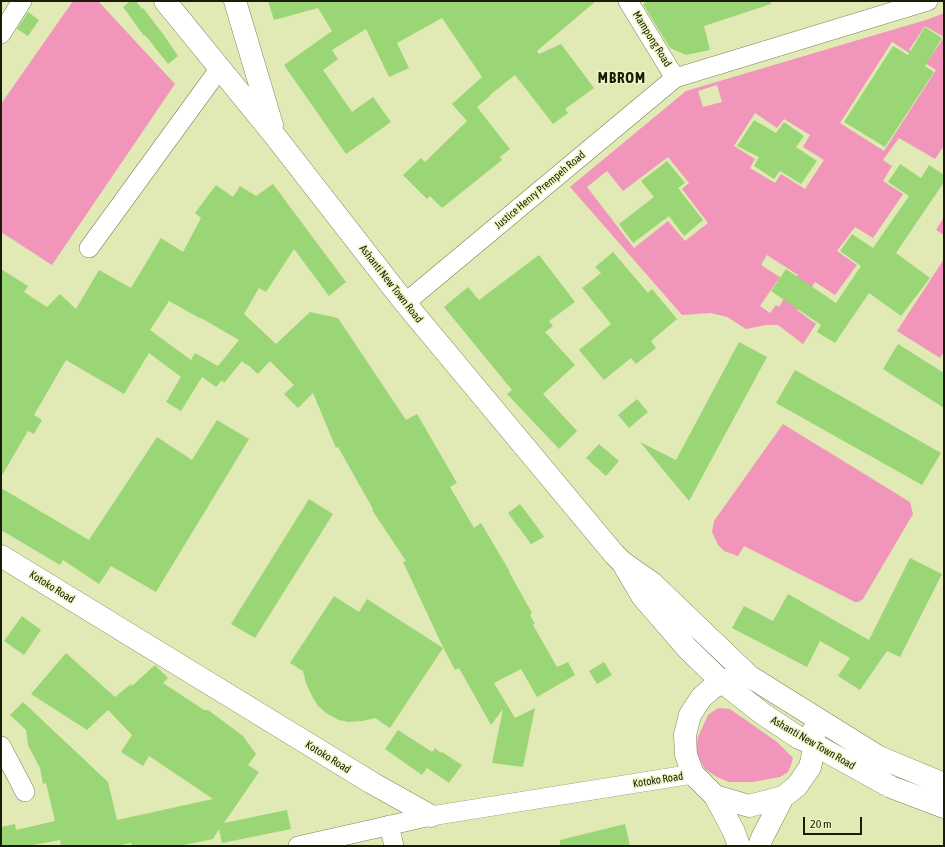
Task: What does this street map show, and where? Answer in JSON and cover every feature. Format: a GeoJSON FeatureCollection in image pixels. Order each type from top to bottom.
{"type":"FeatureCollection","features":[{"type":"Feature","properties":{"kind":"street"},"geometry":{"type":"LineString","coordinates":[[1,34],[22,1]]}},
{"type":"Feature","properties":{"kind":"street","name":"Ashanti New Town Road"},"geometry":{"type":"LineString","coordinates":[[165,1],[275,136],[405,303],[614,554],[622,562],[652,583],[749,676],[879,757],[944,784]]}},
{"type":"Feature","properties":{"kind":"street"},"geometry":{"type":"LineString","coordinates":[[235,1],[275,136]]}},
{"type":"Feature","properties":{"kind":"street","name":"Mampong Road"},"geometry":{"type":"LineString","coordinates":[[628,1],[675,78]]}},
{"type":"Feature","properties":{"kind":"street"},"geometry":{"type":"LineString","coordinates":[[675,78],[928,1]]}},
{"type":"Feature","properties":{"kind":"street"},"geometry":{"type":"LineString","coordinates":[[89,248],[220,68]]}},
{"type":"Feature","properties":{"kind":"street","name":"Justice Henry Prempeh Road"},"geometry":{"type":"LineString","coordinates":[[405,303],[675,78]]}},
{"type":"Feature","properties":{"kind":"street","name":"Kotoko Road"},"geometry":{"type":"LineString","coordinates":[[1,556],[372,783],[431,816],[693,774]]}},
{"type":"Feature","properties":{"kind":"street","name":"Ashanti New Town Road"},"geometry":{"type":"LineString","coordinates":[[622,562],[642,596],[687,648],[722,682],[763,714],[800,738],[891,787],[944,807]]}},
{"type":"Feature","properties":{"kind":"street"},"geometry":{"type":"LineString","coordinates":[[687,648],[701,698]]}},
{"type":"Feature","properties":{"kind":"street"},"geometry":{"type":"LineString","coordinates":[[739,846],[734,832],[716,796],[693,774],[686,755],[685,735],[690,715],[701,698],[710,689],[722,682],[749,676]]}},
{"type":"Feature","properties":{"kind":"street"},"geometry":{"type":"LineString","coordinates":[[759,846],[762,838],[790,791],[810,767],[815,745],[809,714]]}},
{"type":"Feature","properties":{"kind":"street"},"geometry":{"type":"LineString","coordinates":[[1,746],[25,792]]}},
{"type":"Feature","properties":{"kind":"street"},"geometry":{"type":"LineString","coordinates":[[716,796],[749,806],[790,791],[815,775],[835,769],[854,767]]}},
{"type":"Feature","properties":{"kind":"street"},"geometry":{"type":"LineString","coordinates":[[298,846],[431,816]]}},
{"type":"Feature","properties":{"kind":"street"},"geometry":{"type":"LineString","coordinates":[[389,825],[394,846]]}},
{"type":"Feature","properties":{"kind":"shaded area"},"geometry":{"type":"Polygon","coordinates":[[[73,1],[98,1],[175,84],[52,265],[1,232],[1,104],[73,1]]]}},
{"type":"Feature","properties":{"kind":"shaded area"},"geometry":{"type":"Polygon","coordinates":[[[944,13],[944,37],[944,146],[935,159],[899,138],[883,160],[892,166],[883,181],[903,194],[873,238],[855,227],[837,251],[857,265],[835,295],[815,282],[797,310],[816,324],[803,344],[778,325],[766,325],[746,329],[727,317],[711,313],[682,315],[570,187],[686,91],[929,19],[944,13]],[[925,26],[909,50],[928,61],[944,37],[925,26]],[[892,42],[840,123],[884,151],[936,70],[892,42]],[[717,85],[698,91],[703,107],[722,102],[717,85]],[[755,113],[734,146],[755,159],[750,168],[775,183],[781,174],[805,189],[824,160],[803,147],[810,135],[784,119],[777,128],[755,113]],[[668,157],[623,191],[607,171],[587,187],[634,248],[668,221],[685,241],[708,223],[682,189],[689,183],[668,157]],[[767,255],[761,265],[792,285],[798,275],[767,255]],[[777,281],[760,306],[770,313],[776,305],[779,307],[788,288],[777,281]]]}},
{"type":"Feature","properties":{"kind":"shaded area"},"geometry":{"type":"Polygon","coordinates":[[[944,217],[944,235],[936,230],[944,217]]]}},
{"type":"Feature","properties":{"kind":"shaded area"},"geometry":{"type":"Polygon","coordinates":[[[944,259],[944,352],[940,358],[897,331],[944,259]]]}},
{"type":"Feature","properties":{"kind":"shaded area"},"geometry":{"type":"Polygon","coordinates":[[[783,424],[910,502],[913,514],[863,599],[859,602],[855,602],[744,546],[738,556],[724,551],[718,545],[712,532],[714,521],[783,424]]]}},
{"type":"Feature","properties":{"kind":"shaded area"},"geometry":{"type":"Polygon","coordinates":[[[718,708],[730,709],[777,742],[793,758],[788,772],[780,777],[753,782],[729,782],[717,777],[705,769],[696,749],[698,737],[708,715],[718,708]]]}},
{"type":"Feature","properties":{"kind":"building"},"geometry":{"type":"Polygon","coordinates":[[[130,1],[136,1],[142,9],[143,8],[178,56],[168,64],[145,35],[144,36],[123,7],[130,1]]]}},
{"type":"Feature","properties":{"kind":"building"},"geometry":{"type":"Polygon","coordinates":[[[268,1],[596,1],[537,51],[539,54],[561,44],[594,88],[565,109],[568,113],[553,124],[515,75],[477,107],[510,149],[500,157],[502,160],[442,208],[430,196],[427,199],[403,175],[421,158],[425,162],[467,121],[452,104],[482,77],[442,18],[397,43],[409,68],[389,77],[366,29],[332,50],[338,59],[323,70],[352,112],[373,97],[391,122],[346,154],[284,65],[332,31],[318,8],[274,20],[268,1]]]}},
{"type":"Feature","properties":{"kind":"building"},"geometry":{"type":"Polygon","coordinates":[[[648,1],[770,1],[771,4],[704,26],[710,50],[686,55],[670,48],[643,4],[648,1]]]}},
{"type":"Feature","properties":{"kind":"building"},"geometry":{"type":"Polygon","coordinates":[[[28,12],[39,20],[28,36],[17,29],[28,12]]]}},
{"type":"Feature","properties":{"kind":"building"},"geometry":{"type":"Polygon","coordinates":[[[925,27],[942,38],[925,66],[934,72],[885,147],[844,122],[893,46],[908,55],[925,27]]]}},
{"type":"Feature","properties":{"kind":"building"},"geometry":{"type":"Polygon","coordinates":[[[754,120],[776,133],[784,122],[804,136],[796,147],[817,161],[801,184],[780,171],[774,179],[754,166],[759,157],[737,146],[754,120]]]}},
{"type":"Feature","properties":{"kind":"building"},"geometry":{"type":"Polygon","coordinates":[[[667,161],[685,183],[678,188],[703,220],[684,236],[669,216],[633,243],[619,224],[654,197],[641,181],[667,161]]]}},
{"type":"Feature","properties":{"kind":"building"},"geometry":{"type":"Polygon","coordinates":[[[900,164],[921,178],[929,165],[944,175],[944,182],[896,253],[930,278],[901,316],[869,293],[835,343],[817,332],[821,325],[771,291],[786,269],[836,303],[861,266],[840,251],[852,234],[873,248],[909,196],[888,182],[900,164]]]}},
{"type":"Feature","properties":{"kind":"building"},"geometry":{"type":"Polygon","coordinates":[[[273,184],[346,282],[329,296],[294,249],[266,292],[259,288],[244,314],[276,344],[310,312],[338,318],[406,420],[417,414],[457,483],[450,487],[474,528],[481,523],[532,613],[530,615],[535,624],[533,625],[557,667],[568,662],[575,675],[537,697],[521,669],[494,683],[515,718],[535,708],[523,767],[492,763],[503,709],[491,725],[459,668],[455,670],[403,562],[406,561],[372,510],[373,509],[338,447],[336,448],[313,393],[298,408],[284,394],[294,385],[270,361],[258,374],[242,361],[224,383],[222,380],[216,387],[202,377],[181,411],[166,402],[181,377],[149,353],[124,394],[66,360],[34,415],[42,420],[34,434],[28,431],[1,477],[1,269],[28,286],[24,292],[47,307],[60,294],[76,309],[99,270],[131,288],[161,238],[183,252],[201,218],[195,213],[216,185],[233,197],[240,186],[256,196],[273,184]],[[169,301],[150,330],[191,360],[195,353],[218,366],[239,340],[169,301]]]}},
{"type":"Feature","properties":{"kind":"building"},"geometry":{"type":"Polygon","coordinates":[[[613,252],[648,293],[652,289],[677,319],[651,341],[656,348],[636,364],[631,358],[604,380],[579,350],[611,324],[582,288],[601,273],[595,267],[613,252]]]}},
{"type":"Feature","properties":{"kind":"building"},"geometry":{"type":"Polygon","coordinates":[[[539,255],[575,302],[549,321],[553,326],[545,332],[575,365],[543,394],[577,431],[559,449],[507,394],[512,390],[444,307],[468,287],[479,300],[539,255]]]}},
{"type":"Feature","properties":{"kind":"building"},"geometry":{"type":"Polygon","coordinates":[[[739,342],[767,357],[689,501],[640,442],[676,460],[739,342]]]}},
{"type":"Feature","properties":{"kind":"building"},"geometry":{"type":"Polygon","coordinates":[[[898,344],[944,373],[944,408],[883,369],[898,344]]]}},
{"type":"Feature","properties":{"kind":"building"},"geometry":{"type":"Polygon","coordinates":[[[795,370],[941,453],[922,485],[776,403],[795,370]]]}},
{"type":"Feature","properties":{"kind":"building"},"geometry":{"type":"Polygon","coordinates":[[[637,399],[648,412],[629,428],[618,415],[637,399]]]}},
{"type":"Feature","properties":{"kind":"building"},"geometry":{"type":"Polygon","coordinates":[[[217,420],[249,439],[156,592],[111,566],[99,584],[63,560],[60,565],[1,530],[1,488],[89,540],[157,437],[192,460],[217,420]]]}},
{"type":"Feature","properties":{"kind":"building"},"geometry":{"type":"Polygon","coordinates":[[[599,444],[619,461],[606,476],[586,458],[599,444]]]}},
{"type":"Feature","properties":{"kind":"building"},"geometry":{"type":"Polygon","coordinates":[[[309,499],[333,514],[255,638],[231,624],[309,499]]]}},
{"type":"Feature","properties":{"kind":"building"},"geometry":{"type":"Polygon","coordinates":[[[520,504],[544,537],[531,544],[508,513],[520,504]]]}},
{"type":"Feature","properties":{"kind":"building"},"geometry":{"type":"Polygon","coordinates":[[[910,558],[942,574],[900,657],[887,651],[860,690],[838,676],[850,658],[820,641],[807,667],[732,628],[744,606],[773,621],[788,594],[869,640],[910,558]]]}},
{"type":"Feature","properties":{"kind":"building"},"geometry":{"type":"Polygon","coordinates":[[[334,596],[359,612],[367,599],[443,648],[390,728],[375,718],[363,721],[348,722],[339,720],[326,713],[318,706],[312,696],[306,683],[303,671],[290,663],[334,596]]]}},
{"type":"Feature","properties":{"kind":"building"},"geometry":{"type":"Polygon","coordinates":[[[22,616],[41,630],[24,655],[4,641],[22,616]]]}},
{"type":"Feature","properties":{"kind":"building"},"geometry":{"type":"Polygon","coordinates":[[[66,653],[115,697],[131,684],[132,686],[155,665],[168,678],[163,683],[204,710],[208,710],[243,736],[256,754],[248,765],[259,772],[224,823],[287,810],[291,829],[222,843],[219,829],[213,839],[179,846],[132,846],[131,843],[116,846],[61,846],[60,840],[28,846],[1,846],[1,827],[15,824],[16,830],[55,821],[46,783],[43,784],[40,768],[28,745],[26,730],[10,715],[23,702],[108,782],[117,820],[213,799],[149,756],[143,766],[121,752],[132,735],[108,710],[87,730],[31,694],[66,653]]]}},
{"type":"Feature","properties":{"kind":"building"},"geometry":{"type":"Polygon","coordinates":[[[604,662],[612,675],[597,684],[589,671],[604,662]]]}},
{"type":"Feature","properties":{"kind":"building"},"geometry":{"type":"Polygon","coordinates":[[[398,730],[432,752],[435,748],[462,765],[449,783],[427,768],[422,775],[385,749],[398,730]]]}},
{"type":"Feature","properties":{"kind":"building"},"geometry":{"type":"Polygon","coordinates":[[[625,824],[630,846],[560,846],[560,840],[625,824]]]}},
{"type":"Feature","properties":{"kind":"district","name":"MBROM"},"geometry":{"type":"Point","coordinates":[622,78]}}]}
